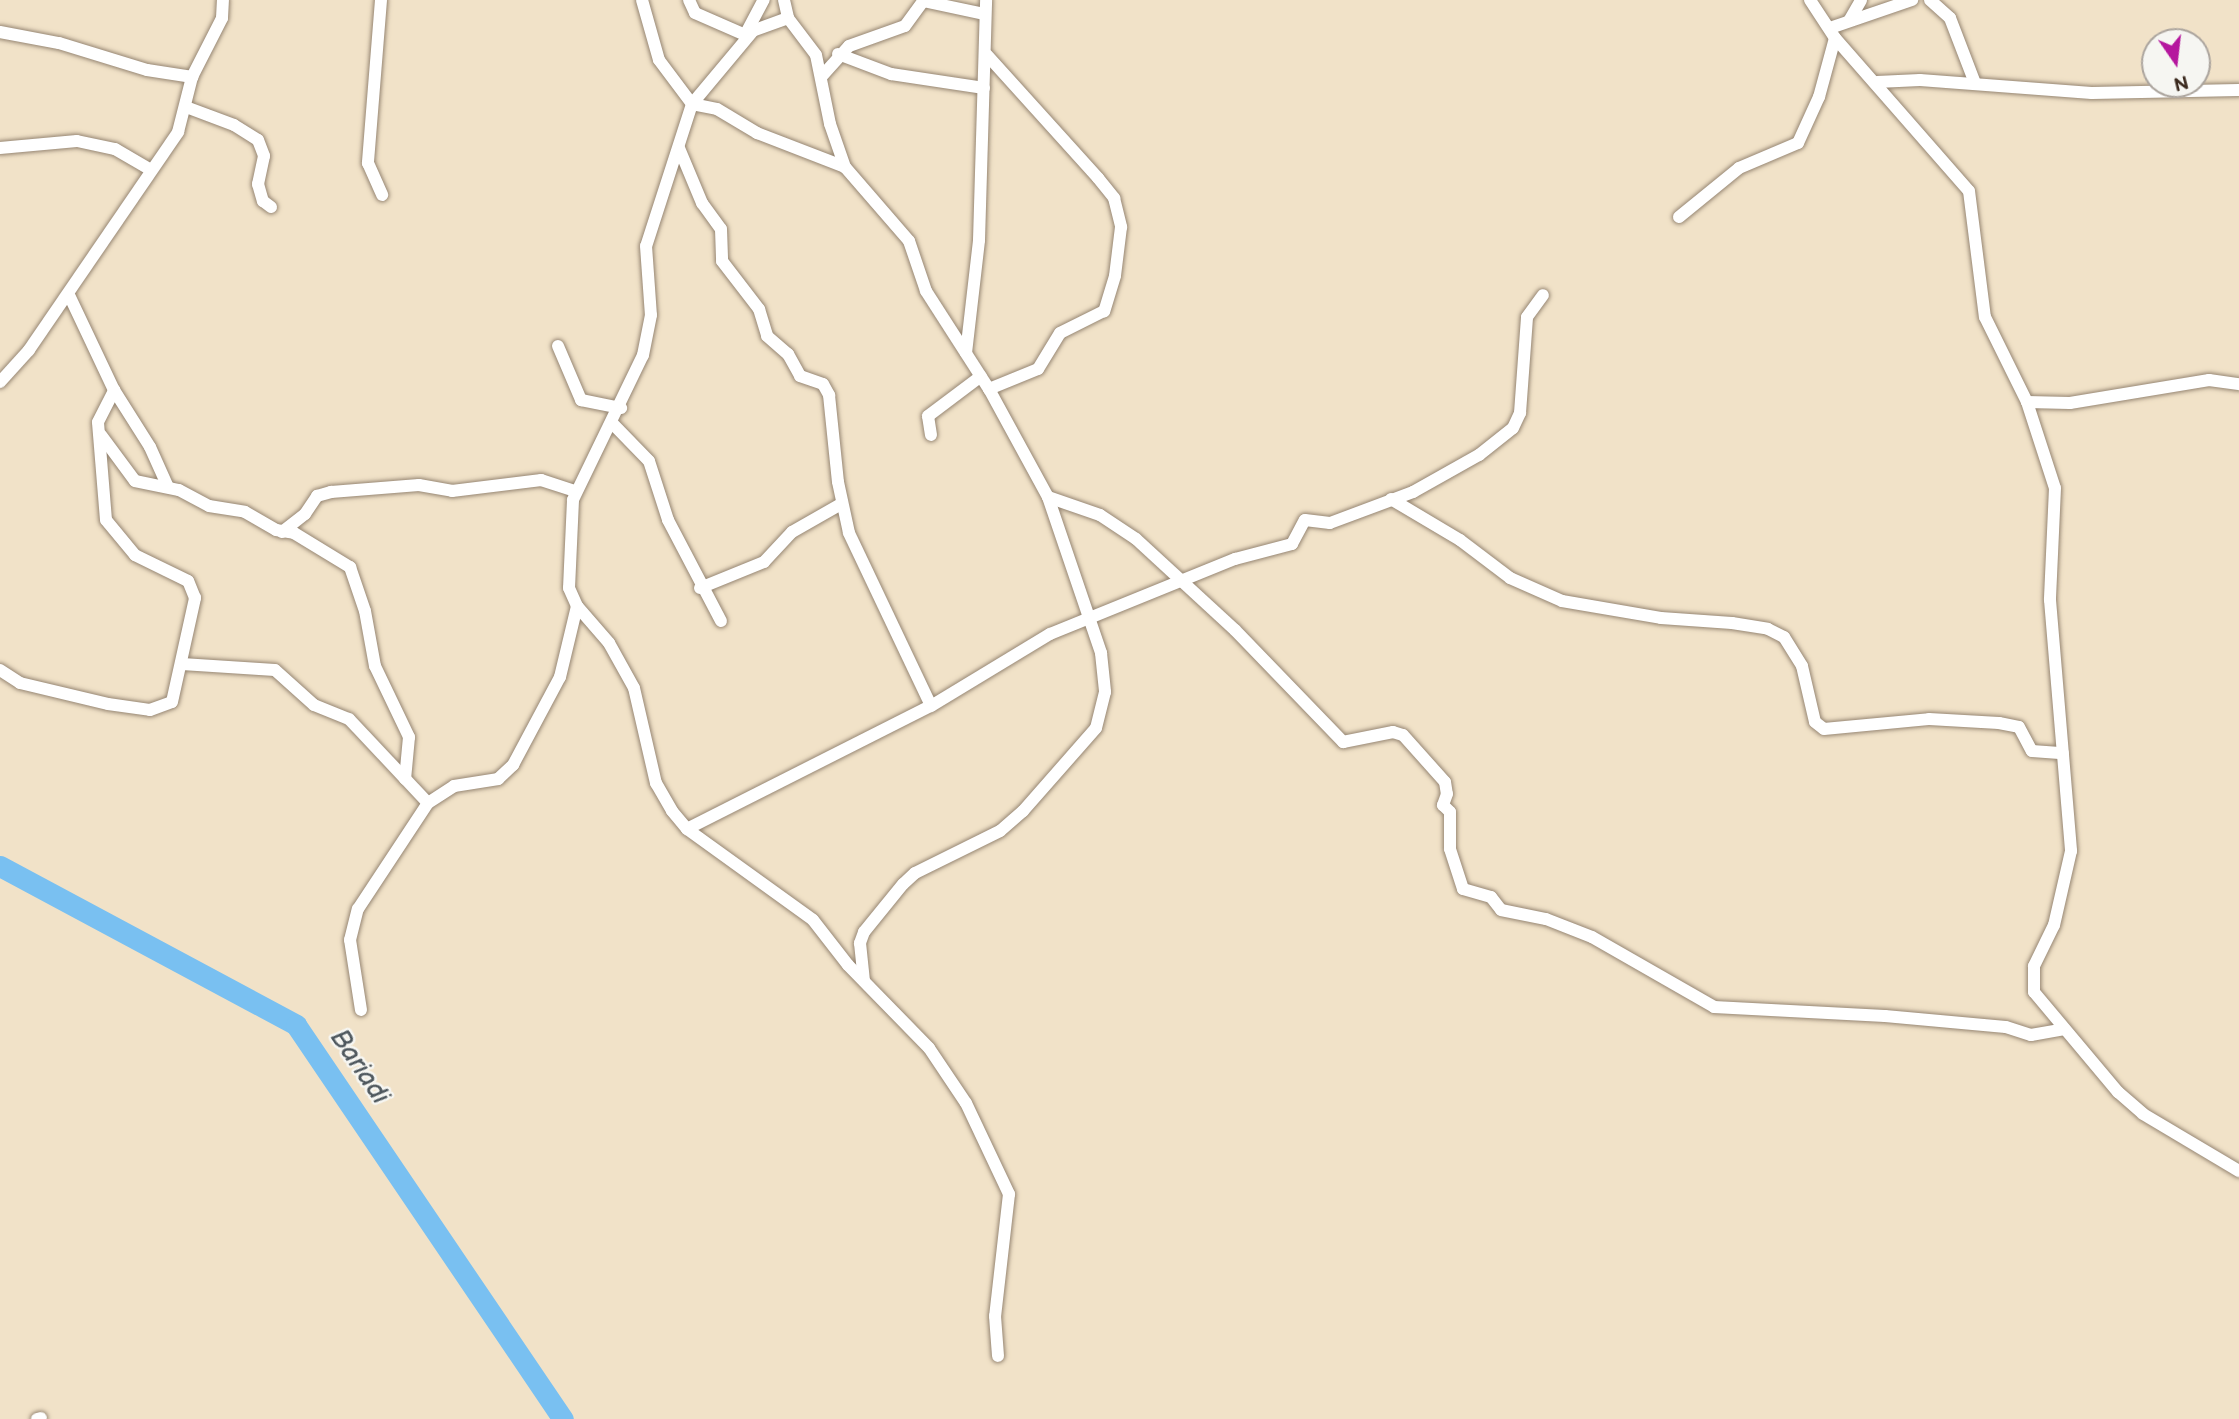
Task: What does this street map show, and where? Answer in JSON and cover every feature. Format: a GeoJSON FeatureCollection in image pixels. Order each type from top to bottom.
{"type":"FeatureCollection","features":[{"type":"Feature","properties":{"kind":"street"},"geometry":{"type":"LineString","coordinates":[[0,382],[29,350],[69,295],[178,132],[192,78],[219,26],[223,0]]}},
{"type":"Feature","properties":{"kind":"street"},"geometry":{"type":"LineString","coordinates":[[381,0],[368,163],[382,195]]}},
{"type":"Feature","properties":{"kind":"street"},"geometry":{"type":"LineString","coordinates":[[642,0],[659,60],[692,104],[717,109],[757,134],[775,136],[845,167]]}},
{"type":"Feature","properties":{"kind":"street"},"geometry":{"type":"LineString","coordinates":[[689,0],[699,16],[745,37]]}},
{"type":"Feature","properties":{"kind":"street"},"geometry":{"type":"LineString","coordinates":[[764,0],[745,37],[692,104],[645,252],[651,300],[649,334],[621,408],[575,491],[567,572],[577,606],[609,643],[634,688],[656,783],[687,829],[813,920],[864,981],[929,1048],[951,1078],[1009,1194],[995,1316],[998,1356]]}},
{"type":"Feature","properties":{"kind":"street"},"geometry":{"type":"LineString","coordinates":[[784,0],[788,18],[816,55],[830,124],[845,167],[909,242],[926,291],[989,389],[1048,497],[1101,653],[1105,692],[1096,728],[1000,831],[909,877],[864,932],[860,943],[864,981]]}},
{"type":"Feature","properties":{"kind":"street"},"geometry":{"type":"LineString","coordinates":[[966,353],[979,240],[979,138],[987,55],[984,14],[986,0]]}},
{"type":"Feature","properties":{"kind":"street"},"geometry":{"type":"LineString","coordinates":[[1810,0],[1833,33],[1969,191],[1978,237],[1982,303],[2027,402],[2055,488],[2050,600],[2071,851],[2067,879],[2032,979],[2034,992],[2143,1114],[2239,1171]]}},
{"type":"Feature","properties":{"kind":"street"},"geometry":{"type":"LineString","coordinates":[[1849,21],[1861,0]]}},
{"type":"Feature","properties":{"kind":"street"},"geometry":{"type":"LineString","coordinates":[[1679,217],[1738,168],[1798,143],[1819,97],[1833,33],[1849,21],[1912,0]]}},
{"type":"Feature","properties":{"kind":"street"},"geometry":{"type":"LineString","coordinates":[[1930,0],[1950,18],[1975,83]]}},
{"type":"Feature","properties":{"kind":"street"},"geometry":{"type":"LineString","coordinates":[[822,76],[838,54],[860,40],[905,26],[923,1],[984,14]]}},
{"type":"Feature","properties":{"kind":"street"},"geometry":{"type":"LineString","coordinates":[[745,37],[759,26],[788,18]]}},
{"type":"Feature","properties":{"kind":"street"},"geometry":{"type":"LineString","coordinates":[[0,32],[59,43],[147,71],[192,78]]}},
{"type":"Feature","properties":{"kind":"street"},"geometry":{"type":"LineString","coordinates":[[838,54],[891,74],[984,88]]}},
{"type":"Feature","properties":{"kind":"street"},"geometry":{"type":"LineString","coordinates":[[987,55],[1114,198],[1121,227],[1115,276],[1104,311],[1060,333],[1038,369],[989,389]]}},
{"type":"Feature","properties":{"kind":"street"},"geometry":{"type":"LineString","coordinates":[[1877,82],[1975,83],[2081,93],[2239,90]]}},
{"type":"Feature","properties":{"kind":"street"},"geometry":{"type":"LineString","coordinates":[[186,107],[234,125],[258,140],[264,156],[258,184],[262,201],[271,207]]}},
{"type":"Feature","properties":{"kind":"street"},"geometry":{"type":"LineString","coordinates":[[0,148],[76,141],[115,149],[151,170]]}},
{"type":"Feature","properties":{"kind":"street"},"geometry":{"type":"LineString","coordinates":[[679,148],[702,203],[721,229],[722,261],[759,309],[766,336],[788,354],[800,376],[823,384],[829,395],[841,504],[872,585],[931,706]]}},
{"type":"Feature","properties":{"kind":"street"},"geometry":{"type":"LineString","coordinates":[[69,295],[114,390],[150,447],[168,487]]}},
{"type":"Feature","properties":{"kind":"street"},"geometry":{"type":"LineString","coordinates":[[687,829],[931,706],[1019,651],[1088,616],[1235,559],[1292,544],[1305,520],[1330,523],[1391,499],[1479,455],[1513,428],[1523,395],[1527,317],[1543,295]]}},
{"type":"Feature","properties":{"kind":"street"},"geometry":{"type":"LineString","coordinates":[[558,346],[581,400],[621,408]]}},
{"type":"Feature","properties":{"kind":"street"},"geometry":{"type":"LineString","coordinates":[[931,435],[928,416],[981,376]]}},
{"type":"Feature","properties":{"kind":"street"},"geometry":{"type":"LineString","coordinates":[[2027,402],[2070,403],[2209,380],[2239,384]]}},
{"type":"Feature","properties":{"kind":"street"},"geometry":{"type":"LineString","coordinates":[[0,670],[20,683],[48,691],[150,710],[171,704],[183,664],[195,605],[192,587],[183,577],[135,555],[108,525],[98,422],[114,390]]}},
{"type":"Feature","properties":{"kind":"street"},"geometry":{"type":"LineString","coordinates":[[612,423],[649,461],[668,520],[700,589],[721,621]]}},
{"type":"Feature","properties":{"kind":"street"},"geometry":{"type":"LineString","coordinates":[[100,433],[135,481],[168,487],[209,506],[245,512],[282,532],[294,533],[335,557],[356,577],[375,666],[409,737],[405,779]]}},
{"type":"Feature","properties":{"kind":"street"},"geometry":{"type":"LineString","coordinates":[[282,532],[305,513],[317,496],[331,492],[419,485],[452,491],[541,480],[575,491]]}},
{"type":"Feature","properties":{"kind":"street"},"geometry":{"type":"LineString","coordinates":[[1048,497],[1100,515],[1183,580],[1343,742],[1397,732],[1429,760],[1446,788],[1443,805],[1450,812],[1450,849],[1460,884],[1465,890],[1491,897],[1501,910],[1546,919],[1592,937],[1714,1007],[1885,1016],[2006,1027],[2031,1035],[2064,1028]]}},
{"type":"Feature","properties":{"kind":"street"},"geometry":{"type":"LineString","coordinates":[[1391,499],[1460,540],[1510,578],[1562,601],[1661,618],[1744,625],[1784,637],[1802,666],[1815,722],[1824,729],[1929,719],[1999,723],[2019,727],[2032,751],[2063,753]]}},
{"type":"Feature","properties":{"kind":"street"},"geometry":{"type":"LineString","coordinates":[[700,589],[764,562],[792,532],[841,504]]}},
{"type":"Feature","properties":{"kind":"street"},"geometry":{"type":"LineString","coordinates":[[362,1010],[353,971],[351,925],[428,803],[454,786],[498,779],[513,765],[560,677],[577,606]]}},
{"type":"Feature","properties":{"kind":"street"},"geometry":{"type":"LineString","coordinates":[[183,664],[275,670],[314,705],[349,719],[428,803]]}},
{"type":"Feature","properties":{"kind":"waterway","name":"Bariadi"},"geometry":{"type":"LineString","coordinates":[[0,866],[296,1025],[563,1419]]}}]}
